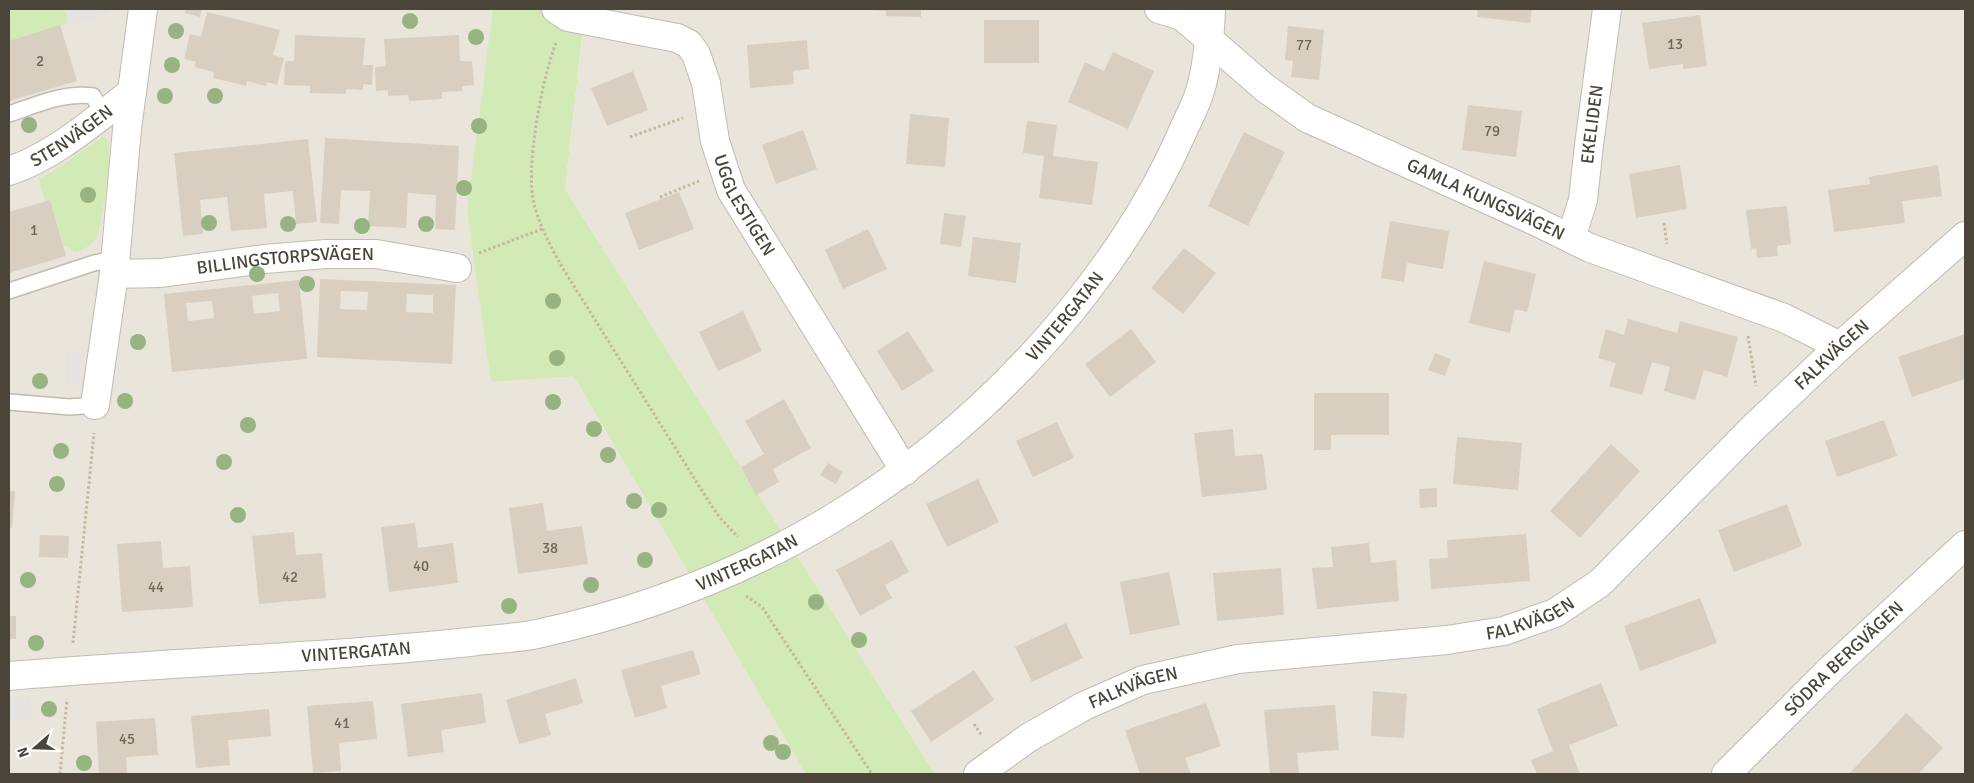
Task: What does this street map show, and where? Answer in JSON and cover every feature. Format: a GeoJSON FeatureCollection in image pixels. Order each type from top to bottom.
{"type":"FeatureCollection","features":[{"type":"Feature","properties":{"kind":"street"},"geometry":{"type":"LineString","coordinates":[[94,405],[114,267],[132,92],[143,9]]}},
{"type":"Feature","properties":{"kind":"street","name":"UGGLESTIGEN"},"geometry":{"type":"LineString","coordinates":[[556,9],[568,17],[677,38],[689,44],[696,54],[706,83],[715,141],[731,190],[905,471]]}},
{"type":"Feature","properties":{"kind":"street","name":"GAMLA KUNGSVÄGEN"},"geometry":{"type":"LineString","coordinates":[[1159,9],[1182,16],[1265,88],[1307,118],[1572,238],[1590,248],[1784,318],[1840,346]]}},
{"type":"Feature","properties":{"kind":"street","name":"VINTERGATAN"},"geometry":{"type":"LineString","coordinates":[[9,676],[420,648],[533,635],[616,614],[686,591],[745,566],[792,542],[856,504],[905,471],[960,427],[1043,344],[1098,276],[1148,198],[1172,156],[1200,92],[1210,39],[1211,9]]}},
{"type":"Feature","properties":{"kind":"street","name":"EKELIDEN"},"geometry":{"type":"LineString","coordinates":[[1572,238],[1583,200],[1607,9]]}},
{"type":"Feature","properties":{"kind":"street","name":"STENVÄGEN"},"geometry":{"type":"LineString","coordinates":[[9,171],[23,167],[50,151],[132,92]]}},
{"type":"Feature","properties":{"kind":"street","name":"FALKVÄGEN"},"geometry":{"type":"LineString","coordinates":[[978,774],[1028,738],[1084,706],[1142,680],[1238,659],[1447,640],[1504,631],[1555,613],[1600,583],[1752,429],[1840,346],[1965,236]]}},
{"type":"Feature","properties":{"kind":"street","name":"BILLINGSTORPSVÄGEN"},"geometry":{"type":"LineString","coordinates":[[114,267],[161,273],[264,259],[326,254],[376,254],[457,268]]}},
{"type":"Feature","properties":{"kind":"street","name":"SÖDRA BERGVÄGEN"},"geometry":{"type":"LineString","coordinates":[[1726,774],[1833,668],[1965,545]]}},
{"type":"Feature","properties":{"kind":"lane"},"geometry":{"type":"LineString","coordinates":[[9,114],[56,99],[79,94],[93,96],[103,114]]}},
{"type":"Feature","properties":{"kind":"lane"},"geometry":{"type":"LineString","coordinates":[[9,291],[94,263],[114,267]]}},
{"type":"Feature","properties":{"kind":"lane"},"geometry":{"type":"LineString","coordinates":[[9,402],[70,407],[94,405]]}},
{"type":"Feature","properties":{"kind":"path"},"geometry":{"type":"LineString","coordinates":[[558,39],[551,54],[543,86],[533,150],[532,180],[534,202],[542,229],[562,268],[711,505],[720,518],[742,541]]}},
{"type":"Feature","properties":{"kind":"path"},"geometry":{"type":"LineString","coordinates":[[630,137],[684,118]]}},
{"type":"Feature","properties":{"kind":"path"},"geometry":{"type":"LineString","coordinates":[[660,197],[702,180]]}},
{"type":"Feature","properties":{"kind":"path"},"geometry":{"type":"LineString","coordinates":[[1664,223],[1667,250]]}},
{"type":"Feature","properties":{"kind":"path"},"geometry":{"type":"LineString","coordinates":[[457,268],[476,254],[542,229]]}},
{"type":"Feature","properties":{"kind":"path"},"geometry":{"type":"LineString","coordinates":[[1748,333],[1756,390]]}},
{"type":"Feature","properties":{"kind":"path"},"geometry":{"type":"LineString","coordinates":[[60,774],[95,429],[94,405]]}},
{"type":"Feature","properties":{"kind":"path"},"geometry":{"type":"LineString","coordinates":[[742,593],[762,607],[872,774]]}},
{"type":"Feature","properties":{"kind":"shaded area"},"geometry":{"type":"Polygon","coordinates":[[[9,9],[493,9],[491,382],[574,375],[806,774],[9,774],[9,9]]]}},
{"type":"Feature","properties":{"kind":"shaded area"},"geometry":{"type":"Polygon","coordinates":[[[64,9],[108,9],[110,13],[69,25],[64,9]]]}},
{"type":"Feature","properties":{"kind":"shaded area"},"geometry":{"type":"Polygon","coordinates":[[[585,9],[1965,9],[1965,774],[935,774],[565,189],[585,9]]]}},
{"type":"Feature","properties":{"kind":"shaded area"},"geometry":{"type":"Polygon","coordinates":[[[66,352],[84,352],[84,385],[66,384],[66,352]]]}},
{"type":"Feature","properties":{"kind":"shaded area"},"geometry":{"type":"Polygon","coordinates":[[[30,696],[33,720],[9,722],[9,698],[30,696]]]}},
{"type":"Feature","properties":{"kind":"green space"},"geometry":{"type":"Polygon","coordinates":[[[9,9],[64,9],[69,23],[9,41],[9,9]]]}},
{"type":"Feature","properties":{"kind":"green space"},"geometry":{"type":"Polygon","coordinates":[[[493,9],[585,9],[565,189],[935,774],[806,774],[574,376],[491,382],[467,210],[493,9]]]}},
{"type":"Feature","properties":{"kind":"green space"},"geometry":{"type":"Polygon","coordinates":[[[102,137],[107,139],[109,159],[99,233],[90,245],[75,252],[68,247],[64,247],[50,200],[45,201],[39,179],[57,169],[102,137]]]}},
{"type":"Feature","properties":{"kind":"building"},"geometry":{"type":"Polygon","coordinates":[[[186,9],[202,9],[200,17],[185,13],[186,9]]]}},
{"type":"Feature","properties":{"kind":"building"},"geometry":{"type":"Polygon","coordinates":[[[871,9],[921,9],[921,17],[886,16],[886,11],[871,9]]]}},
{"type":"Feature","properties":{"kind":"building"},"geometry":{"type":"Polygon","coordinates":[[[1478,9],[1532,9],[1530,23],[1477,17],[1478,9]]]}},
{"type":"Feature","properties":{"kind":"building"},"geometry":{"type":"Polygon","coordinates":[[[207,12],[280,30],[273,55],[284,58],[277,85],[267,82],[266,86],[247,81],[246,86],[213,78],[214,72],[194,67],[196,62],[184,59],[190,34],[201,37],[207,12]]]}},
{"type":"Feature","properties":{"kind":"building"},"geometry":{"type":"Polygon","coordinates":[[[1700,15],[1707,66],[1683,69],[1683,64],[1649,69],[1642,23],[1700,15]]]}},
{"type":"Feature","properties":{"kind":"building"},"geometry":{"type":"Polygon","coordinates":[[[984,20],[1039,20],[1039,63],[984,63],[984,20]]]}},
{"type":"Feature","properties":{"kind":"building"},"geometry":{"type":"Polygon","coordinates":[[[60,25],[77,81],[9,101],[9,41],[60,25]]]}},
{"type":"Feature","properties":{"kind":"building"},"geometry":{"type":"Polygon","coordinates":[[[1288,26],[1324,30],[1319,80],[1291,77],[1293,61],[1285,60],[1288,26]]]}},
{"type":"Feature","properties":{"kind":"building"},"geometry":{"type":"Polygon","coordinates":[[[295,35],[365,38],[363,65],[373,65],[372,85],[363,84],[363,90],[346,89],[346,94],[310,93],[310,86],[284,85],[285,61],[294,61],[295,35]]]}},
{"type":"Feature","properties":{"kind":"building"},"geometry":{"type":"Polygon","coordinates":[[[459,35],[460,61],[472,61],[474,85],[462,86],[462,91],[442,92],[442,99],[409,101],[408,95],[388,96],[388,90],[376,91],[375,67],[386,66],[384,39],[459,35]]]}},
{"type":"Feature","properties":{"kind":"building"},"geometry":{"type":"Polygon","coordinates":[[[807,40],[809,69],[793,71],[794,84],[750,88],[747,45],[807,40]]]}},
{"type":"Feature","properties":{"kind":"building"},"geometry":{"type":"Polygon","coordinates":[[[1113,52],[1154,71],[1128,129],[1068,102],[1085,62],[1104,71],[1113,52]]]}},
{"type":"Feature","properties":{"kind":"building"},"geometry":{"type":"Polygon","coordinates":[[[633,71],[648,110],[607,126],[591,88],[633,71]]]}},
{"type":"Feature","properties":{"kind":"building"},"geometry":{"type":"Polygon","coordinates":[[[1468,105],[1522,111],[1516,157],[1462,150],[1468,105]]]}},
{"type":"Feature","properties":{"kind":"building"},"geometry":{"type":"Polygon","coordinates":[[[910,114],[949,118],[945,167],[906,164],[910,114]]]}},
{"type":"Feature","properties":{"kind":"building"},"geometry":{"type":"Polygon","coordinates":[[[1027,121],[1057,125],[1053,156],[1098,162],[1092,205],[1039,198],[1044,156],[1023,153],[1027,121]]]}},
{"type":"Feature","properties":{"kind":"building"},"geometry":{"type":"Polygon","coordinates":[[[803,130],[817,169],[776,184],[762,145],[803,130]]]}},
{"type":"Feature","properties":{"kind":"building"},"geometry":{"type":"Polygon","coordinates":[[[1244,132],[1285,152],[1248,226],[1208,206],[1244,132]]]}},
{"type":"Feature","properties":{"kind":"building"},"geometry":{"type":"Polygon","coordinates":[[[325,138],[459,146],[455,230],[435,229],[436,195],[408,193],[406,228],[368,226],[370,191],[341,190],[339,224],[320,223],[325,138]]]}},
{"type":"Feature","properties":{"kind":"building"},"geometry":{"type":"Polygon","coordinates":[[[308,139],[317,222],[296,224],[293,191],[264,194],[267,228],[231,231],[227,197],[200,200],[203,234],[183,236],[174,153],[308,139]]]}},
{"type":"Feature","properties":{"kind":"building"},"geometry":{"type":"Polygon","coordinates":[[[1680,165],[1687,209],[1636,218],[1629,174],[1680,165]]]}},
{"type":"Feature","properties":{"kind":"building"},"geometry":{"type":"Polygon","coordinates":[[[1938,165],[1942,196],[1902,201],[1905,223],[1834,232],[1828,190],[1870,184],[1869,177],[1938,165]]]}},
{"type":"Feature","properties":{"kind":"building"},"geometry":{"type":"Polygon","coordinates":[[[679,192],[694,229],[639,250],[625,213],[679,192]]]}},
{"type":"Feature","properties":{"kind":"building"},"geometry":{"type":"Polygon","coordinates":[[[50,200],[66,256],[9,273],[9,212],[50,200]]]}},
{"type":"Feature","properties":{"kind":"building"},"geometry":{"type":"Polygon","coordinates":[[[1787,206],[1791,244],[1777,246],[1778,256],[1757,258],[1756,248],[1751,249],[1746,210],[1787,206]]]}},
{"type":"Feature","properties":{"kind":"building"},"geometry":{"type":"Polygon","coordinates":[[[944,213],[966,216],[961,247],[940,244],[944,213]]]}},
{"type":"Feature","properties":{"kind":"building"},"geometry":{"type":"Polygon","coordinates":[[[1390,221],[1449,231],[1443,269],[1407,263],[1404,282],[1381,278],[1390,221]]]}},
{"type":"Feature","properties":{"kind":"building"},"geometry":{"type":"Polygon","coordinates":[[[868,229],[887,269],[843,289],[825,250],[868,229]]]}},
{"type":"Feature","properties":{"kind":"building"},"geometry":{"type":"Polygon","coordinates":[[[973,237],[1021,243],[1016,283],[968,276],[973,237]]]}},
{"type":"Feature","properties":{"kind":"building"},"geometry":{"type":"Polygon","coordinates":[[[1184,248],[1216,273],[1183,314],[1151,288],[1184,248]]]}},
{"type":"Feature","properties":{"kind":"building"},"geometry":{"type":"Polygon","coordinates":[[[1484,261],[1536,274],[1527,312],[1515,309],[1510,333],[1469,323],[1484,261]]]}},
{"type":"Feature","properties":{"kind":"building"},"geometry":{"type":"Polygon","coordinates":[[[320,279],[456,285],[452,364],[317,357],[320,279]],[[341,291],[340,309],[367,310],[368,292],[341,291]],[[407,294],[406,312],[433,313],[433,295],[407,294]]]}},
{"type":"Feature","properties":{"kind":"building"},"geometry":{"type":"Polygon","coordinates":[[[299,280],[307,359],[172,372],[164,294],[299,280]],[[278,293],[252,296],[254,314],[280,311],[278,293]],[[212,301],[186,303],[188,321],[214,318],[212,301]]]}},
{"type":"Feature","properties":{"kind":"building"},"geometry":{"type":"Polygon","coordinates":[[[743,311],[762,351],[718,371],[699,332],[743,311]]]}},
{"type":"Feature","properties":{"kind":"building"},"geometry":{"type":"Polygon","coordinates":[[[1628,319],[1677,333],[1680,321],[1738,337],[1727,377],[1704,370],[1695,400],[1664,391],[1670,367],[1652,362],[1642,395],[1609,386],[1616,363],[1598,358],[1606,329],[1624,335],[1628,319]]]}},
{"type":"Feature","properties":{"kind":"building"},"geometry":{"type":"Polygon","coordinates":[[[1131,329],[1156,362],[1110,397],[1085,364],[1131,329]]]}},
{"type":"Feature","properties":{"kind":"building"},"geometry":{"type":"Polygon","coordinates":[[[908,331],[934,371],[902,391],[877,351],[908,331]]]}},
{"type":"Feature","properties":{"kind":"building"},"geometry":{"type":"Polygon","coordinates":[[[1965,334],[1965,379],[1912,397],[1898,357],[1965,334]]]}},
{"type":"Feature","properties":{"kind":"building"},"geometry":{"type":"Polygon","coordinates":[[[1435,353],[1451,359],[1445,376],[1428,370],[1435,353]]]}},
{"type":"Feature","properties":{"kind":"building"},"geometry":{"type":"Polygon","coordinates":[[[1314,393],[1389,393],[1389,435],[1331,435],[1331,450],[1314,450],[1314,393]]]}},
{"type":"Feature","properties":{"kind":"building"},"geometry":{"type":"Polygon","coordinates":[[[784,399],[811,448],[773,469],[779,482],[756,495],[741,467],[764,454],[745,421],[784,399]]]}},
{"type":"Feature","properties":{"kind":"building"},"geometry":{"type":"Polygon","coordinates":[[[1884,420],[1897,456],[1837,477],[1825,441],[1884,420]]]}},
{"type":"Feature","properties":{"kind":"building"},"geometry":{"type":"Polygon","coordinates":[[[1057,422],[1074,458],[1033,477],[1016,441],[1057,422]]]}},
{"type":"Feature","properties":{"kind":"building"},"geometry":{"type":"Polygon","coordinates":[[[1233,429],[1235,456],[1263,454],[1267,490],[1202,497],[1194,433],[1233,429]]]}},
{"type":"Feature","properties":{"kind":"building"},"geometry":{"type":"Polygon","coordinates":[[[1457,437],[1522,443],[1518,490],[1453,484],[1457,437]]]}},
{"type":"Feature","properties":{"kind":"building"},"geometry":{"type":"Polygon","coordinates":[[[1611,444],[1640,471],[1580,538],[1550,511],[1611,444]]]}},
{"type":"Feature","properties":{"kind":"building"},"geometry":{"type":"Polygon","coordinates":[[[828,463],[843,472],[836,484],[820,475],[828,463]]]}},
{"type":"Feature","properties":{"kind":"building"},"geometry":{"type":"Polygon","coordinates":[[[978,479],[999,522],[947,547],[926,504],[978,479]]]}},
{"type":"Feature","properties":{"kind":"building"},"geometry":{"type":"Polygon","coordinates":[[[1437,488],[1437,507],[1420,508],[1419,489],[1437,488]]]}},
{"type":"Feature","properties":{"kind":"building"},"geometry":{"type":"Polygon","coordinates":[[[9,491],[15,491],[12,528],[9,527],[9,491]]]}},
{"type":"Feature","properties":{"kind":"building"},"geometry":{"type":"Polygon","coordinates":[[[543,503],[547,531],[582,526],[588,564],[518,574],[509,508],[543,503]]]}},
{"type":"Feature","properties":{"kind":"building"},"geometry":{"type":"Polygon","coordinates":[[[1787,504],[1802,546],[1734,572],[1718,530],[1787,504]]]}},
{"type":"Feature","properties":{"kind":"building"},"geometry":{"type":"Polygon","coordinates":[[[415,523],[418,548],[453,543],[458,583],[389,592],[381,527],[415,523]]]}},
{"type":"Feature","properties":{"kind":"building"},"geometry":{"type":"Polygon","coordinates":[[[294,532],[296,555],[322,553],[326,598],[259,604],[252,536],[294,532]]]}},
{"type":"Feature","properties":{"kind":"building"},"geometry":{"type":"Polygon","coordinates":[[[1526,534],[1530,581],[1431,589],[1429,559],[1448,558],[1447,540],[1526,534]]]}},
{"type":"Feature","properties":{"kind":"building"},"geometry":{"type":"Polygon","coordinates":[[[40,535],[69,536],[68,558],[39,557],[40,535]]]}},
{"type":"Feature","properties":{"kind":"building"},"geometry":{"type":"Polygon","coordinates":[[[892,540],[909,572],[885,585],[892,598],[860,616],[836,570],[892,540]]]}},
{"type":"Feature","properties":{"kind":"building"},"geometry":{"type":"Polygon","coordinates":[[[161,541],[163,568],[190,566],[193,607],[122,612],[117,544],[161,541]]]}},
{"type":"Feature","properties":{"kind":"building"},"geometry":{"type":"Polygon","coordinates":[[[1369,543],[1371,563],[1396,560],[1399,601],[1317,609],[1312,568],[1333,567],[1331,547],[1369,543]]]}},
{"type":"Feature","properties":{"kind":"building"},"geometry":{"type":"Polygon","coordinates":[[[1281,568],[1284,615],[1217,621],[1213,573],[1281,568]]]}},
{"type":"Feature","properties":{"kind":"building"},"geometry":{"type":"Polygon","coordinates":[[[1169,572],[1180,625],[1130,635],[1120,582],[1169,572]]]}},
{"type":"Feature","properties":{"kind":"building"},"geometry":{"type":"Polygon","coordinates":[[[1700,598],[1717,643],[1640,671],[1624,626],[1700,598]]]}},
{"type":"Feature","properties":{"kind":"building"},"geometry":{"type":"Polygon","coordinates":[[[9,616],[16,616],[16,639],[9,639],[9,616]]]}},
{"type":"Feature","properties":{"kind":"building"},"geometry":{"type":"Polygon","coordinates":[[[1066,623],[1083,658],[1032,682],[1015,647],[1066,623]]]}},
{"type":"Feature","properties":{"kind":"building"},"geometry":{"type":"Polygon","coordinates":[[[693,650],[701,674],[661,686],[667,708],[635,718],[621,670],[693,650]]]}},
{"type":"Feature","properties":{"kind":"building"},"geometry":{"type":"Polygon","coordinates":[[[974,670],[994,700],[931,742],[911,711],[974,670]]]}},
{"type":"Feature","properties":{"kind":"building"},"geometry":{"type":"Polygon","coordinates":[[[576,678],[583,703],[545,714],[551,735],[519,744],[506,700],[576,678]]]}},
{"type":"Feature","properties":{"kind":"building"},"geometry":{"type":"Polygon","coordinates":[[[1601,683],[1618,726],[1569,745],[1580,774],[1537,774],[1531,760],[1553,751],[1537,709],[1601,683]]]}},
{"type":"Feature","properties":{"kind":"building"},"geometry":{"type":"Polygon","coordinates":[[[1373,691],[1407,694],[1404,738],[1371,736],[1373,691]]]}},
{"type":"Feature","properties":{"kind":"building"},"geometry":{"type":"Polygon","coordinates":[[[482,693],[486,723],[441,730],[444,752],[408,757],[401,704],[482,693]]]}},
{"type":"Feature","properties":{"kind":"building"},"geometry":{"type":"Polygon","coordinates":[[[373,701],[377,739],[339,743],[341,771],[313,773],[307,706],[373,701]]]}},
{"type":"Feature","properties":{"kind":"building"},"geometry":{"type":"Polygon","coordinates":[[[1206,703],[1221,746],[1185,758],[1191,774],[1140,774],[1125,730],[1206,703]]]}},
{"type":"Feature","properties":{"kind":"building"},"geometry":{"type":"Polygon","coordinates":[[[1335,705],[1339,750],[1297,753],[1299,774],[1270,774],[1264,710],[1335,705]]]}},
{"type":"Feature","properties":{"kind":"building"},"geometry":{"type":"Polygon","coordinates":[[[269,709],[271,736],[228,740],[230,765],[196,768],[191,716],[269,709]]]}},
{"type":"Feature","properties":{"kind":"building"},"geometry":{"type":"Polygon","coordinates":[[[1906,713],[1943,748],[1918,774],[1849,774],[1906,713]]]}},
{"type":"Feature","properties":{"kind":"building"},"geometry":{"type":"Polygon","coordinates":[[[155,718],[158,755],[126,757],[127,774],[99,774],[96,722],[155,718]]]}}]}
